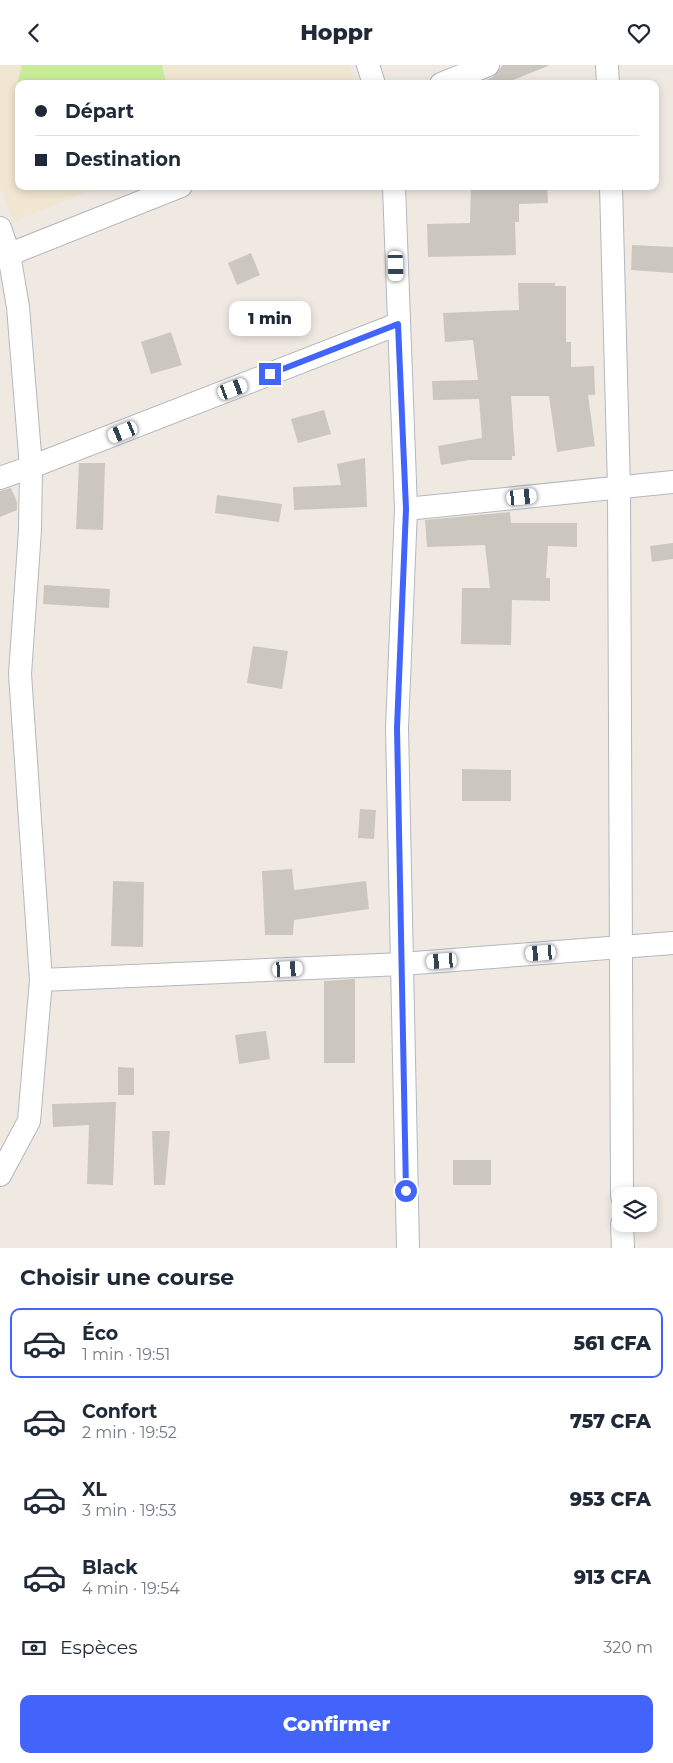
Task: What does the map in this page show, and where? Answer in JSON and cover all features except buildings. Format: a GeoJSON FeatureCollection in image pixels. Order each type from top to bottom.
{"type":"FeatureCollection","features":[{"type":"Feature","properties":{"kind":"street"},"geometry":{"type":"LineString","coordinates":[[368,65],[373,80]]}},
{"type":"Feature","properties":{"kind":"street"},"geometry":{"type":"LineString","coordinates":[[450,80],[488,65]]}},
{"type":"Feature","properties":{"kind":"street"},"geometry":{"type":"LineString","coordinates":[[607,65],[608,80]]}},
{"type":"Feature","properties":{"kind":"street"},"geometry":{"type":"LineString","coordinates":[[4,256],[171,190]]}},
{"type":"Feature","properties":{"kind":"street"},"geometry":{"type":"LineString","coordinates":[[394,190],[406,509],[397,728],[408,1248]]}},
{"type":"Feature","properties":{"kind":"street"},"geometry":{"type":"LineString","coordinates":[[611,190],[618,488],[622,1187]]}},
{"type":"Feature","properties":{"kind":"street"},"geometry":{"type":"LineString","coordinates":[[0,228],[4,256],[18,307],[31,467],[30,530],[10,678],[41,980],[29,1121],[0,1175]]}},
{"type":"Feature","properties":{"kind":"street"},"geometry":{"type":"LineString","coordinates":[[0,478],[398,324]]}},
{"type":"Feature","properties":{"kind":"street"},"geometry":{"type":"LineString","coordinates":[[406,509],[673,482]]}},
{"type":"Feature","properties":{"kind":"street"},"geometry":{"type":"LineString","coordinates":[[41,980],[402,964],[673,943]]}},
{"type":"Feature","properties":{"kind":"street"},"geometry":{"type":"LineString","coordinates":[[622,1232],[623,1248]]}},
{"type":"Feature","properties":{"kind":"shaded area"},"geometry":{"type":"Polygon","coordinates":[[[0,65],[349,65],[354,80],[15,80],[15,190],[92,190],[13,222],[0,184],[0,65]]]}},
{"type":"Feature","properties":{"kind":"green space"},"geometry":{"type":"Polygon","coordinates":[[[22,65],[162,65],[165,80],[18,80],[22,65]]]}},
{"type":"Feature","properties":{"kind":"route"},"geometry":{"type":"LineString","coordinates":[[270,374],[398,324],[406,509],[397,728],[406,1191]]}}]}
